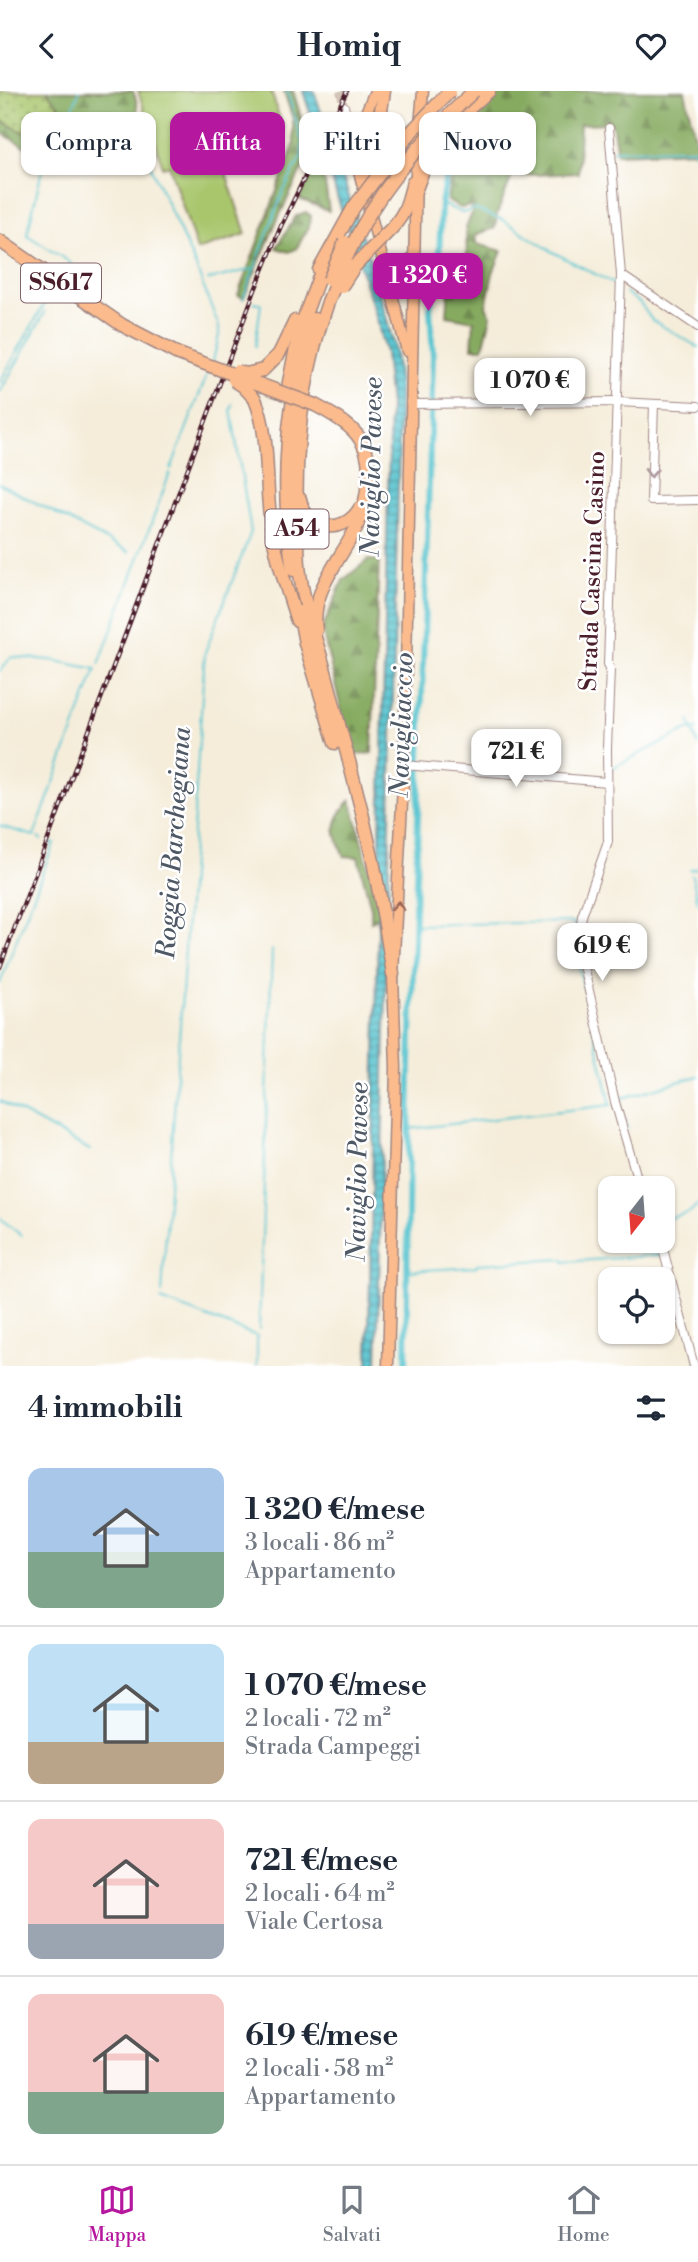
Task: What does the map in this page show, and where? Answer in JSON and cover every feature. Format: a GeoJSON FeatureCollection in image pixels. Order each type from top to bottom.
{"type":"FeatureCollection","features":[{"type":"Feature","properties":{"kind":"highway"},"geometry":{"type":"LineString","coordinates":[[173,351],[246,374],[263,370],[272,363],[286,343],[308,290],[371,176],[384,91]]}},
{"type":"Feature","properties":{"kind":"highway"},"geometry":{"type":"LineString","coordinates":[[354,207],[412,131],[450,91]]}},
{"type":"Feature","properties":{"kind":"highway","name":"A54"},"geometry":{"type":"LineString","coordinates":[[394,974],[374,870],[321,657],[309,622],[300,577],[295,500],[299,435],[309,368],[336,260],[371,197],[412,143],[463,91]]}},
{"type":"Feature","properties":{"kind":"highway","name":"A54"},"geometry":{"type":"LineString","coordinates":[[374,870],[305,643],[286,529],[286,454],[296,384],[306,341],[350,250],[378,201],[413,154],[474,91]]}},
{"type":"Feature","properties":{"kind":"highway"},"geometry":{"type":"LineString","coordinates":[[416,189],[431,149],[447,130],[489,91]]}},
{"type":"Feature","properties":{"kind":"highway"},"geometry":{"type":"LineString","coordinates":[[315,347],[341,287],[354,267],[401,219],[407,209],[416,172]]}},
{"type":"Feature","properties":{"kind":"highway","name":"SS617"},"geometry":{"type":"LineString","coordinates":[[0,241],[122,325],[173,351],[315,405],[349,425],[364,444],[369,462],[367,491]]}},
{"type":"Feature","properties":{"kind":"highway"},"geometry":{"type":"LineString","coordinates":[[286,454],[291,363],[300,328],[323,265]]}},
{"type":"Feature","properties":{"kind":"highway"},"geometry":{"type":"LineString","coordinates":[[173,351],[234,380],[254,399],[263,429],[270,517],[283,580],[305,643]]}},
{"type":"Feature","properties":{"kind":"highway"},"geometry":{"type":"LineString","coordinates":[[299,435],[300,498],[304,512],[312,521],[326,527],[344,524],[357,513],[367,491]]}},
{"type":"Feature","properties":{"kind":"highway"},"geometry":{"type":"LineString","coordinates":[[321,657],[315,623],[319,598],[359,521],[367,491]]}},
{"type":"Feature","properties":{"kind":"main road"},"geometry":{"type":"LineString","coordinates":[[366,112],[375,91]]}},
{"type":"Feature","properties":{"kind":"main road"},"geometry":{"type":"LineString","coordinates":[[388,1366],[396,1068],[394,974],[407,765],[416,172],[423,91]]}},
{"type":"Feature","properties":{"kind":"main road"},"geometry":{"type":"LineString","coordinates":[[360,175],[411,373]]}},
{"type":"Feature","properties":{"kind":"main road"},"geometry":{"type":"LineString","coordinates":[[383,260],[392,267],[400,268],[409,263],[414,253]]}},
{"type":"Feature","properties":{"kind":"street"},"geometry":{"type":"LineString","coordinates":[[344,106],[346,112]]}},
{"type":"Feature","properties":{"kind":"street","name":"Strada Cascina Casino"},"geometry":{"type":"LineString","coordinates":[[609,128],[621,275],[608,664],[608,842],[582,916],[582,961],[615,1102],[637,1176]]}},
{"type":"Feature","properties":{"kind":"street"},"geometry":{"type":"LineString","coordinates":[[621,275],[698,327]]}},
{"type":"Feature","properties":{"kind":"street"},"geometry":{"type":"LineString","coordinates":[[411,404],[618,402],[698,407]]}},
{"type":"Feature","properties":{"kind":"street"},"geometry":{"type":"LineString","coordinates":[[654,404],[651,501],[698,500]]}},
{"type":"Feature","properties":{"kind":"street"},"geometry":{"type":"LineString","coordinates":[[407,765],[607,782]]}},
{"type":"Feature","properties":{"kind":"street"},"geometry":{"type":"LineString","coordinates":[[664,1253],[694,1366]]}},
{"type":"Feature","properties":{"kind":"green space"},"geometry":{"type":"Polygon","coordinates":[[[0,91],[47,91],[63,111],[21,112],[21,131],[0,120],[0,91]]]}},
{"type":"Feature","properties":{"kind":"green space"},"geometry":{"type":"Polygon","coordinates":[[[47,91],[133,91],[138,107],[137,112],[63,111],[47,91]]]}},
{"type":"Feature","properties":{"kind":"green space"},"geometry":{"type":"Polygon","coordinates":[[[138,91],[271,91],[278,112],[170,112],[170,168],[169,165],[163,167],[156,146],[156,112],[145,112],[138,91]]]}},
{"type":"Feature","properties":{"kind":"green space"},"geometry":{"type":"Polygon","coordinates":[[[284,91],[293,91],[299,112],[299,175],[244,298],[238,295],[294,145],[293,119],[284,91]]]}},
{"type":"Feature","properties":{"kind":"green space"},"geometry":{"type":"Polygon","coordinates":[[[495,91],[685,91],[698,151],[617,154],[612,123],[580,124],[578,173],[536,175],[536,112],[473,112],[495,91]]]}},
{"type":"Feature","properties":{"kind":"green space"},"geometry":{"type":"Polygon","coordinates":[[[0,120],[21,131],[21,144],[0,132],[0,120]]]}},
{"type":"Feature","properties":{"kind":"green space"},"geometry":{"type":"Polygon","coordinates":[[[172,175],[227,175],[246,234],[197,250],[172,175]]]}},
{"type":"Feature","properties":{"kind":"green space"},"geometry":{"type":"Polygon","coordinates":[[[311,175],[321,175],[325,183],[329,211],[299,199],[311,175]]]}},
{"type":"Feature","properties":{"kind":"green space"},"geometry":{"type":"Polygon","coordinates":[[[451,175],[534,175],[512,176],[497,214],[495,228],[475,235],[477,244],[502,251],[493,273],[486,306],[491,316],[483,348],[472,348],[474,321],[447,316],[450,265],[467,261],[466,228],[472,213],[471,206],[461,208],[447,201],[451,175]]]}},
{"type":"Feature","properties":{"kind":"green space"},"geometry":{"type":"Polygon","coordinates":[[[306,212],[311,216],[309,227],[296,249],[289,252],[276,248],[296,216],[306,212]]]}},
{"type":"Feature","properties":{"kind":"green space"},"geometry":{"type":"Polygon","coordinates":[[[368,560],[379,560],[372,753],[352,755],[322,629],[343,580],[368,560]]]}},
{"type":"Feature","properties":{"kind":"green space"},"geometry":{"type":"Polygon","coordinates":[[[351,800],[381,915],[371,922],[371,908],[358,857],[344,856],[337,839],[337,820],[351,800]]]}},
{"type":"Feature","properties":{"kind":"water"},"geometry":{"type":"Polygon","coordinates":[[[303,91],[314,91],[321,112],[310,112],[303,91]]]}},
{"type":"Feature","properties":{"kind":"water"},"geometry":{"type":"Polygon","coordinates":[[[330,175],[342,175],[373,269],[394,346],[399,386],[377,1366],[368,1366],[390,405],[385,353],[376,316],[330,175]]]}},
{"type":"Feature","properties":{"kind":"waterway"},"geometry":{"type":"LineString","coordinates":[[66,270],[71,263],[27,235],[45,157],[72,110],[79,91]]}},
{"type":"Feature","properties":{"kind":"waterway","name":"Roggia Barchegiana"},"geometry":{"type":"LineString","coordinates":[[243,299],[282,194],[302,155],[302,142],[287,91]]}},
{"type":"Feature","properties":{"kind":"waterway"},"geometry":{"type":"LineString","coordinates":[[72,110],[141,145],[196,267],[219,327],[213,361]]}},
{"type":"Feature","properties":{"kind":"waterway"},"geometry":{"type":"LineString","coordinates":[[612,150],[695,149],[698,160]]}},
{"type":"Feature","properties":{"kind":"waterway","name":"Navigliaccio"},"geometry":{"type":"LineString","coordinates":[[406,1366],[410,1065],[433,357],[430,308],[439,261],[441,204],[446,175]]}},
{"type":"Feature","properties":{"kind":"waterway"},"geometry":{"type":"LineString","coordinates":[[441,204],[463,213],[474,209],[503,220],[551,251],[616,285]]}},
{"type":"Feature","properties":{"kind":"waterway"},"geometry":{"type":"LineString","coordinates":[[208,280],[252,269]]}},
{"type":"Feature","properties":{"kind":"waterway"},"geometry":{"type":"LineString","coordinates":[[625,292],[640,303],[652,320],[698,347]]}},
{"type":"Feature","properties":{"kind":"waterway"},"geometry":{"type":"LineString","coordinates":[[0,382],[49,296]]}},
{"type":"Feature","properties":{"kind":"waterway","name":"Roggia Barchegiana"},"geometry":{"type":"LineString","coordinates":[[254,302],[261,304],[255,346]]}},
{"type":"Feature","properties":{"kind":"waterway"},"geometry":{"type":"LineString","coordinates":[[0,392],[45,312]]}},
{"type":"Feature","properties":{"kind":"waterway"},"geometry":{"type":"LineString","coordinates":[[171,469],[208,372]]}},
{"type":"Feature","properties":{"kind":"waterway","name":"Roggia Barchegiana"},"geometry":{"type":"LineString","coordinates":[[162,1293],[205,652],[251,532],[231,410],[233,404]]}},
{"type":"Feature","properties":{"kind":"waterway"},"geometry":{"type":"LineString","coordinates":[[99,664],[170,473]]}},
{"type":"Feature","properties":{"kind":"waterway"},"geometry":{"type":"LineString","coordinates":[[0,484],[129,552]]}},
{"type":"Feature","properties":{"kind":"waterway"},"geometry":{"type":"LineString","coordinates":[[0,671],[11,657],[51,660],[96,669],[34,836],[0,826]]}},
{"type":"Feature","properties":{"kind":"waterway"},"geometry":{"type":"LineString","coordinates":[[689,720],[698,745]]}},
{"type":"Feature","properties":{"kind":"waterway"},"geometry":{"type":"LineString","coordinates":[[610,769],[687,730],[698,729]]}},
{"type":"Feature","properties":{"kind":"waterway"},"geometry":{"type":"LineString","coordinates":[[0,983],[54,843],[50,843]]}},
{"type":"Feature","properties":{"kind":"waterway"},"geometry":{"type":"LineString","coordinates":[[690,870],[698,868]]}},
{"type":"Feature","properties":{"kind":"waterway"},"geometry":{"type":"LineString","coordinates":[[692,875],[698,902]]}},
{"type":"Feature","properties":{"kind":"waterway"},"geometry":{"type":"LineString","coordinates":[[414,925],[574,922],[577,930]]}},
{"type":"Feature","properties":{"kind":"waterway"},"geometry":{"type":"LineString","coordinates":[[259,1329],[272,950]]}},
{"type":"Feature","properties":{"kind":"waterway"},"geometry":{"type":"LineString","coordinates":[[409,1129],[611,1105],[578,963]]}},
{"type":"Feature","properties":{"kind":"waterway"},"geometry":{"type":"LineString","coordinates":[[619,1099],[698,1076]]}},
{"type":"Feature","properties":{"kind":"waterway"},"geometry":{"type":"LineString","coordinates":[[615,1083],[621,1108]]}},
{"type":"Feature","properties":{"kind":"waterway"},"geometry":{"type":"LineString","coordinates":[[0,1101],[90,1150]]}},
{"type":"Feature","properties":{"kind":"waterway"},"geometry":{"type":"LineString","coordinates":[[625,1119],[627,1129]]}},
{"type":"Feature","properties":{"kind":"waterway"},"geometry":{"type":"LineString","coordinates":[[676,1216],[690,1212],[698,1204]]}},
{"type":"Feature","properties":{"kind":"waterway"},"geometry":{"type":"LineString","coordinates":[[0,1218],[22,1236]]}},
{"type":"Feature","properties":{"kind":"waterway"},"geometry":{"type":"LineString","coordinates":[[408,1271],[476,1267],[477,1264],[564,1259],[564,1262],[661,1255]]}},
{"type":"Feature","properties":{"kind":"waterway"},"geometry":{"type":"LineString","coordinates":[[670,1262],[687,1317],[698,1366]]}},
{"type":"Feature","properties":{"kind":"waterway","name":"Roggia Barchegiana"},"geometry":{"type":"LineString","coordinates":[[161,1300],[257,1336],[257,1366]]}},
{"type":"Feature","properties":{"kind":"tunnel"},"geometry":{"type":"LineString","coordinates":[[340,91],[344,106]]}},
{"type":"Feature","properties":{"kind":"railway"},"geometry":{"type":"LineString","coordinates":[[0,967],[255,290],[281,226],[347,91]]}},
{"type":"Feature","properties":{"kind":"water label","name":"Naviglio Pavese"},"geometry":{"type":"Point","coordinates":[372,467]}},
{"type":"Feature","properties":{"kind":"water label","name":"Naviglio Pavese"},"geometry":{"type":"Point","coordinates":[358,1172]}}]}
